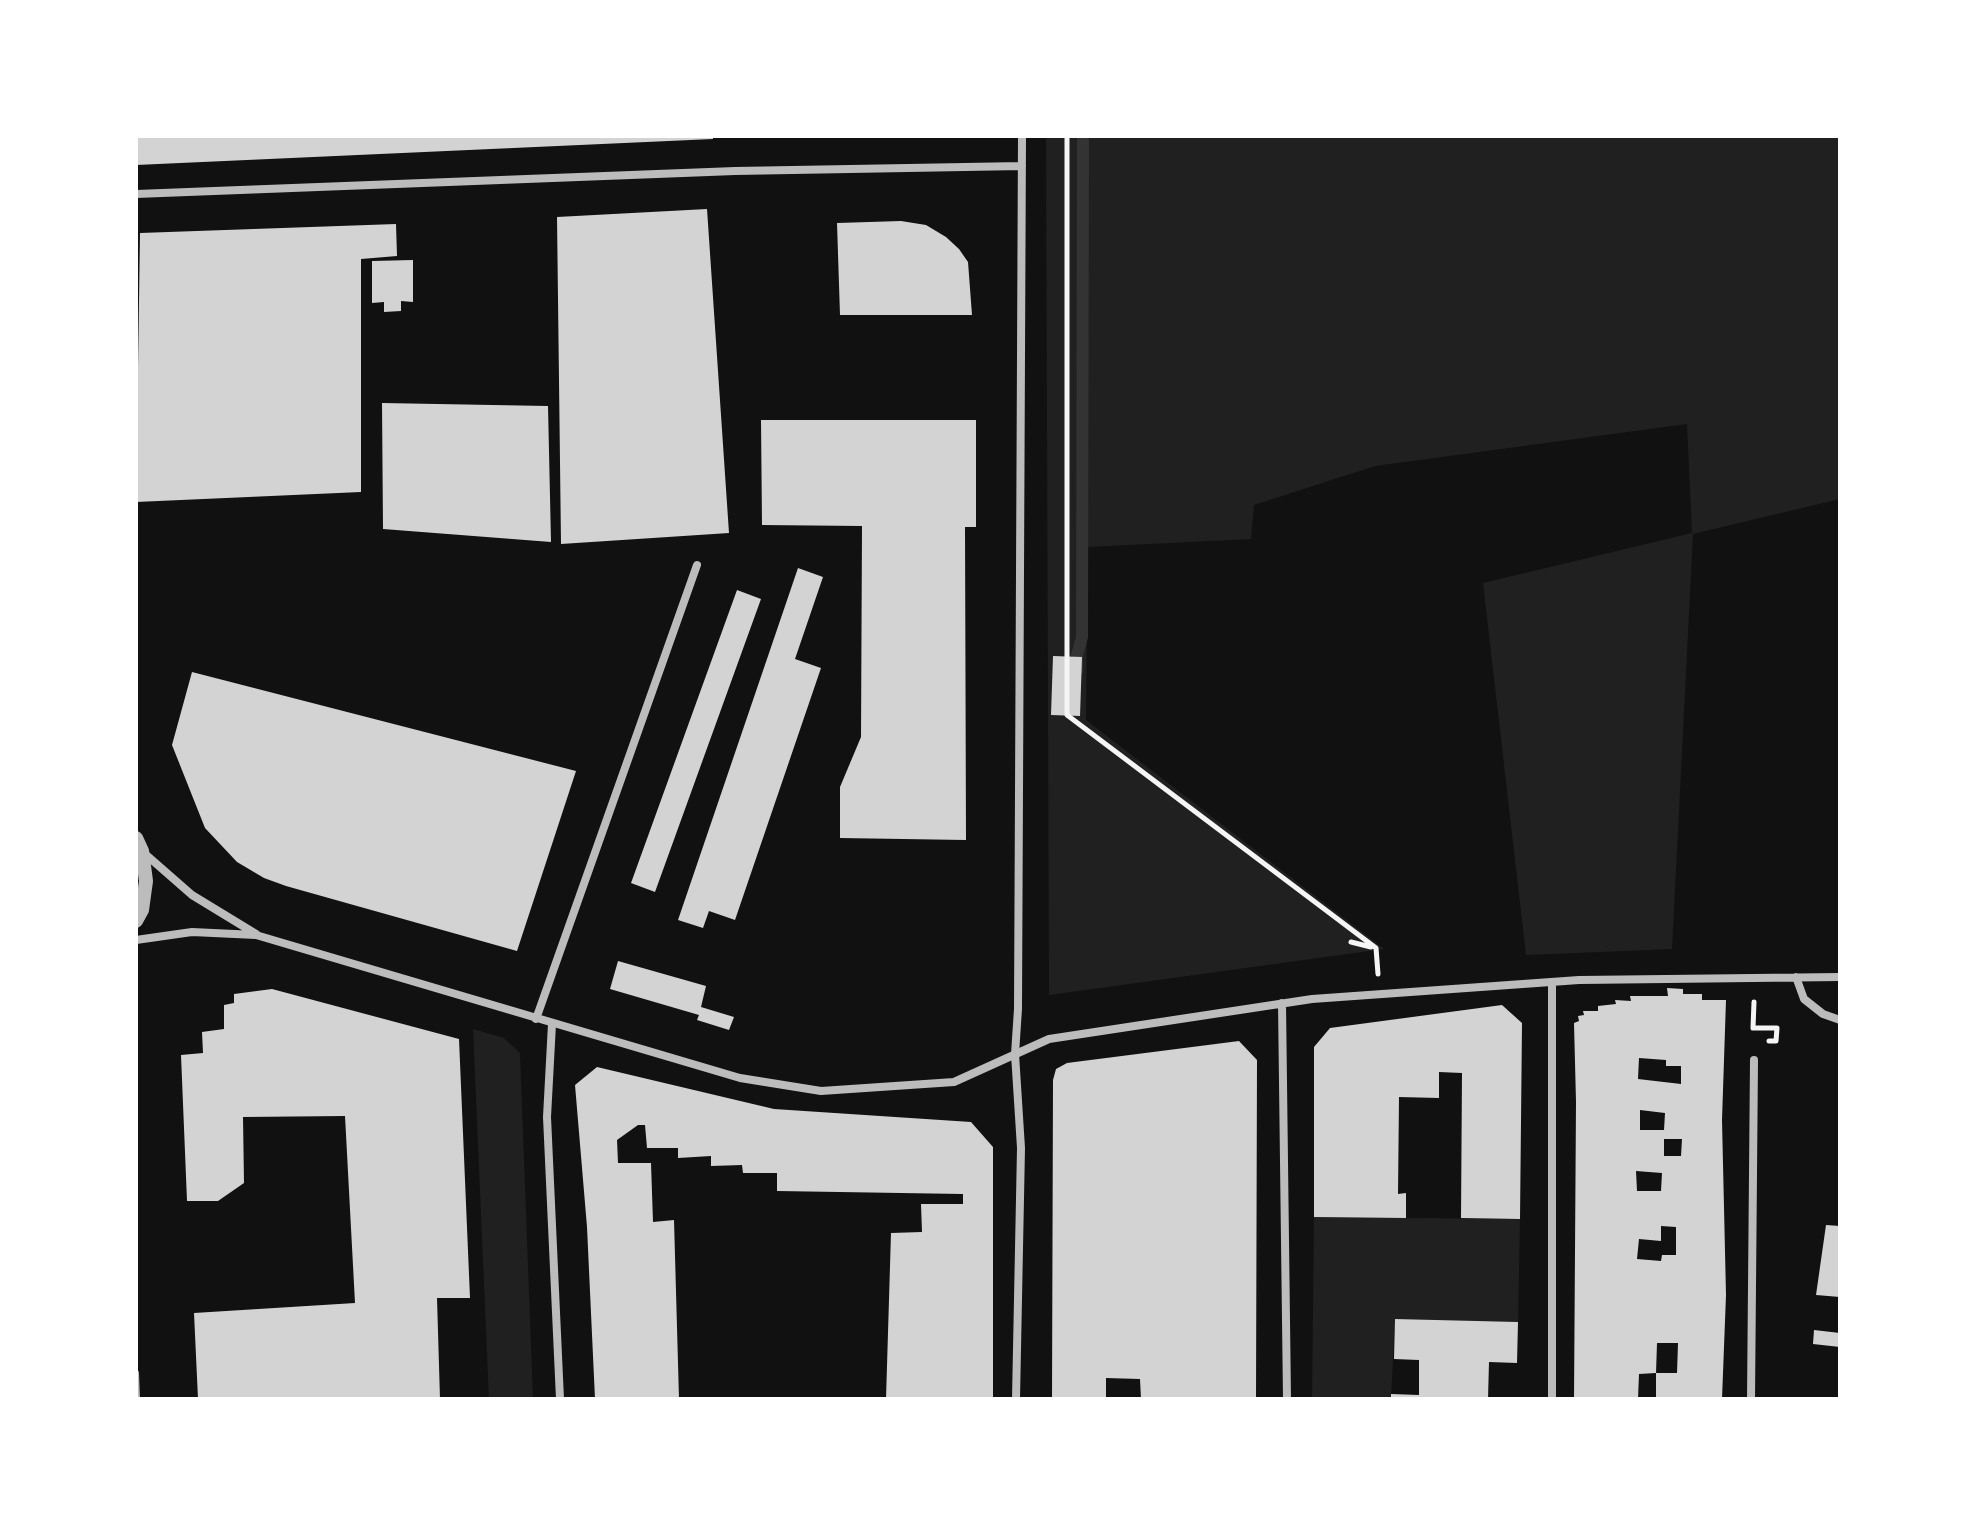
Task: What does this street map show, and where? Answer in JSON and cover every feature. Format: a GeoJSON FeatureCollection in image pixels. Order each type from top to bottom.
{"type":"FeatureCollection","features":[{"type":"Feature","properties":{"kind":"street"},"geometry":{"type":"LineString","coordinates":[[1016,1399],[1021,1148],[1015,1054],[1018,1009],[1022,136]]}},
{"type":"Feature","properties":{"kind":"street"},"geometry":{"type":"LineString","coordinates":[[136,194],[735,171],[1022,166]]}},
{"type":"Feature","properties":{"kind":"street"},"geometry":{"type":"LineString","coordinates":[[536,1019],[697,565]]}},
{"type":"Feature","properties":{"kind":"street"},"geometry":{"type":"LineString","coordinates":[[139,845],[192,895],[256,935]]}},
{"type":"Feature","properties":{"kind":"street"},"geometry":{"type":"LineString","coordinates":[[136,921],[142,910],[146,881],[139,845]]}},
{"type":"Feature","properties":{"kind":"street"},"geometry":{"type":"LineString","coordinates":[[136,940],[192,932],[256,935],[740,1078],[821,1091],[954,1082],[1049,1039],[1282,1003],[1552,982],[1840,977]]}},
{"type":"Feature","properties":{"kind":"street"},"geometry":{"type":"LineString","coordinates":[[1796,977],[1809,1004],[1823,1014],[1840,1020]]}},
{"type":"Feature","properties":{"kind":"street"},"geometry":{"type":"LineString","coordinates":[[1552,982],[1552,1399]]}},
{"type":"Feature","properties":{"kind":"street"},"geometry":{"type":"LineString","coordinates":[[1282,1003],[1287,1399]]}},
{"type":"Feature","properties":{"kind":"street"},"geometry":{"type":"LineString","coordinates":[[552,1024],[547,1117],[560,1399]]}},
{"type":"Feature","properties":{"kind":"street"},"geometry":{"type":"LineString","coordinates":[[1751,1399],[1754,1060]]}},
{"type":"Feature","properties":{"kind":"lane"},"geometry":{"type":"LineString","coordinates":[[136,1373],[137,1399]]}},
{"type":"Feature","properties":{"kind":"path"},"geometry":{"type":"LineString","coordinates":[[1067,136],[1067,715],[1376,948],[1351,942]]}},
{"type":"Feature","properties":{"kind":"path"},"geometry":{"type":"LineString","coordinates":[[1754,1060],[1754,1042],[1776,1041],[1777,1028],[1753,1028],[1755,977]]}},
{"type":"Feature","properties":{"kind":"shaded area"},"geometry":{"type":"Polygon","coordinates":[[[1046,136],[1840,136],[1840,499],[1693,534],[1672,949],[1526,955],[1483,583],[1692,533],[1687,424],[1375,466],[1254,505],[1251,539],[1088,547],[1086,720],[1384,949],[1049,995],[1046,136]]]}},
{"type":"Feature","properties":{"kind":"shaded area"},"geometry":{"type":"Polygon","coordinates":[[[473,1029],[504,1038],[520,1053],[533,1399],[489,1399],[473,1029]]]}},
{"type":"Feature","properties":{"kind":"shaded area"},"geometry":{"type":"Polygon","coordinates":[[[1314,1217],[1520,1219],[1518,1322],[1395,1319],[1391,1399],[1312,1399],[1314,1217]]]}},
{"type":"Feature","properties":{"kind":"building"},"geometry":{"type":"Polygon","coordinates":[[[136,136],[713,136],[713,139],[136,165],[136,136]]]}},
{"type":"Feature","properties":{"kind":"building"},"geometry":{"type":"Polygon","coordinates":[[[707,209],[729,533],[561,544],[557,217],[707,209]]]}},
{"type":"Feature","properties":{"kind":"building"},"geometry":{"type":"Polygon","coordinates":[[[901,221],[926,225],[959,249],[968,262],[972,315],[840,315],[837,223],[901,221]]]}},
{"type":"Feature","properties":{"kind":"building"},"geometry":{"type":"Polygon","coordinates":[[[396,224],[397,256],[361,259],[361,492],[136,502],[140,233],[396,224]]]}},
{"type":"Feature","properties":{"kind":"building"},"geometry":{"type":"Polygon","coordinates":[[[413,260],[413,302],[401,301],[401,311],[384,312],[384,302],[372,303],[372,261],[413,260]]]}},
{"type":"Feature","properties":{"kind":"building"},"geometry":{"type":"Polygon","coordinates":[[[382,403],[548,406],[551,542],[383,529],[382,403]]]}},
{"type":"Feature","properties":{"kind":"building"},"geometry":{"type":"Polygon","coordinates":[[[761,420],[976,420],[976,527],[965,527],[966,840],[840,838],[840,787],[861,737],[862,526],[762,525],[761,420]]]}},
{"type":"Feature","properties":{"kind":"building"},"geometry":{"type":"Polygon","coordinates":[[[798,568],[823,577],[795,659],[821,668],[735,920],[709,911],[703,928],[678,920],[798,568]]]}},
{"type":"Feature","properties":{"kind":"building"},"geometry":{"type":"Polygon","coordinates":[[[737,590],[761,599],[655,892],[631,883],[737,590]]]}},
{"type":"Feature","properties":{"kind":"building"},"geometry":{"type":"Polygon","coordinates":[[[1053,656],[1082,657],[1080,716],[1051,715],[1053,656]]]}},
{"type":"Feature","properties":{"kind":"building"},"geometry":{"type":"Polygon","coordinates":[[[192,672],[576,771],[517,951],[286,886],[264,878],[237,862],[205,828],[172,745],[192,672]]]}},
{"type":"Feature","properties":{"kind":"building"},"geometry":{"type":"Polygon","coordinates":[[[618,961],[706,986],[701,1007],[734,1017],[729,1030],[697,1020],[699,1015],[610,989],[618,961]]]}},
{"type":"Feature","properties":{"kind":"building"},"geometry":{"type":"Polygon","coordinates":[[[1667,988],[1683,989],[1683,994],[1702,994],[1702,1000],[1726,1000],[1722,1120],[1726,1295],[1722,1399],[1656,1399],[1656,1373],[1639,1374],[1638,1399],[1574,1399],[1574,1023],[1579,1021],[1578,1016],[1584,1015],[1583,1011],[1598,1011],[1598,1006],[1616,1004],[1615,1000],[1631,1001],[1630,996],[1668,996],[1667,988]],[[1639,1058],[1638,1079],[1681,1084],[1681,1066],[1666,1066],[1666,1060],[1639,1058]],[[1640,1110],[1640,1130],[1664,1130],[1665,1113],[1640,1110]],[[1664,1139],[1664,1156],[1681,1156],[1682,1139],[1664,1139]],[[1636,1171],[1637,1191],[1661,1191],[1662,1173],[1636,1171]],[[1661,1226],[1661,1241],[1639,1239],[1637,1259],[1661,1261],[1662,1255],[1676,1255],[1676,1227],[1661,1226]],[[1657,1343],[1656,1373],[1677,1373],[1678,1343],[1657,1343]]]}},
{"type":"Feature","properties":{"kind":"building"},"geometry":{"type":"Polygon","coordinates":[[[272,989],[459,1039],[470,1298],[437,1298],[440,1399],[198,1399],[194,1313],[355,1303],[345,1116],[243,1117],[244,1183],[218,1201],[187,1201],[181,1055],[203,1053],[202,1032],[224,1029],[224,1005],[234,1003],[234,994],[272,989]]]}},
{"type":"Feature","properties":{"kind":"building"},"geometry":{"type":"Polygon","coordinates":[[[1502,1005],[1522,1023],[1520,1219],[1461,1218],[1462,1073],[1439,1072],[1439,1098],[1399,1097],[1398,1194],[1406,1193],[1406,1218],[1314,1217],[1314,1047],[1330,1028],[1502,1005]]]}},
{"type":"Feature","properties":{"kind":"building"},"geometry":{"type":"Polygon","coordinates":[[[1239,1041],[1257,1060],[1256,1399],[1141,1399],[1140,1379],[1106,1378],[1106,1399],[1052,1399],[1053,1080],[1056,1069],[1067,1063],[1239,1041]]]}},
{"type":"Feature","properties":{"kind":"building"},"geometry":{"type":"Polygon","coordinates":[[[597,1067],[774,1109],[971,1122],[993,1147],[993,1399],[886,1399],[891,1233],[922,1232],[921,1204],[963,1204],[963,1194],[777,1191],[777,1173],[743,1173],[742,1165],[711,1166],[711,1156],[678,1158],[678,1148],[647,1148],[645,1125],[638,1125],[617,1140],[618,1163],[651,1163],[653,1222],[674,1220],[679,1399],[595,1399],[587,1227],[575,1085],[597,1067]]]}},
{"type":"Feature","properties":{"kind":"building"},"geometry":{"type":"Polygon","coordinates":[[[1826,1225],[1840,1226],[1840,1297],[1816,1295],[1826,1225]]]}},
{"type":"Feature","properties":{"kind":"building"},"geometry":{"type":"Polygon","coordinates":[[[1395,1319],[1518,1322],[1517,1363],[1489,1362],[1488,1399],[1391,1399],[1391,1394],[1419,1395],[1419,1360],[1394,1359],[1395,1319]]]}},
{"type":"Feature","properties":{"kind":"building"},"geometry":{"type":"Polygon","coordinates":[[[1814,1330],[1840,1333],[1840,1347],[1813,1344],[1814,1330]]]}},
{"type":"Feature","properties":{"kind":"waterway"},"geometry":{"type":"LineString","coordinates":[[1077,671],[1082,637],[1083,136]]}}]}
